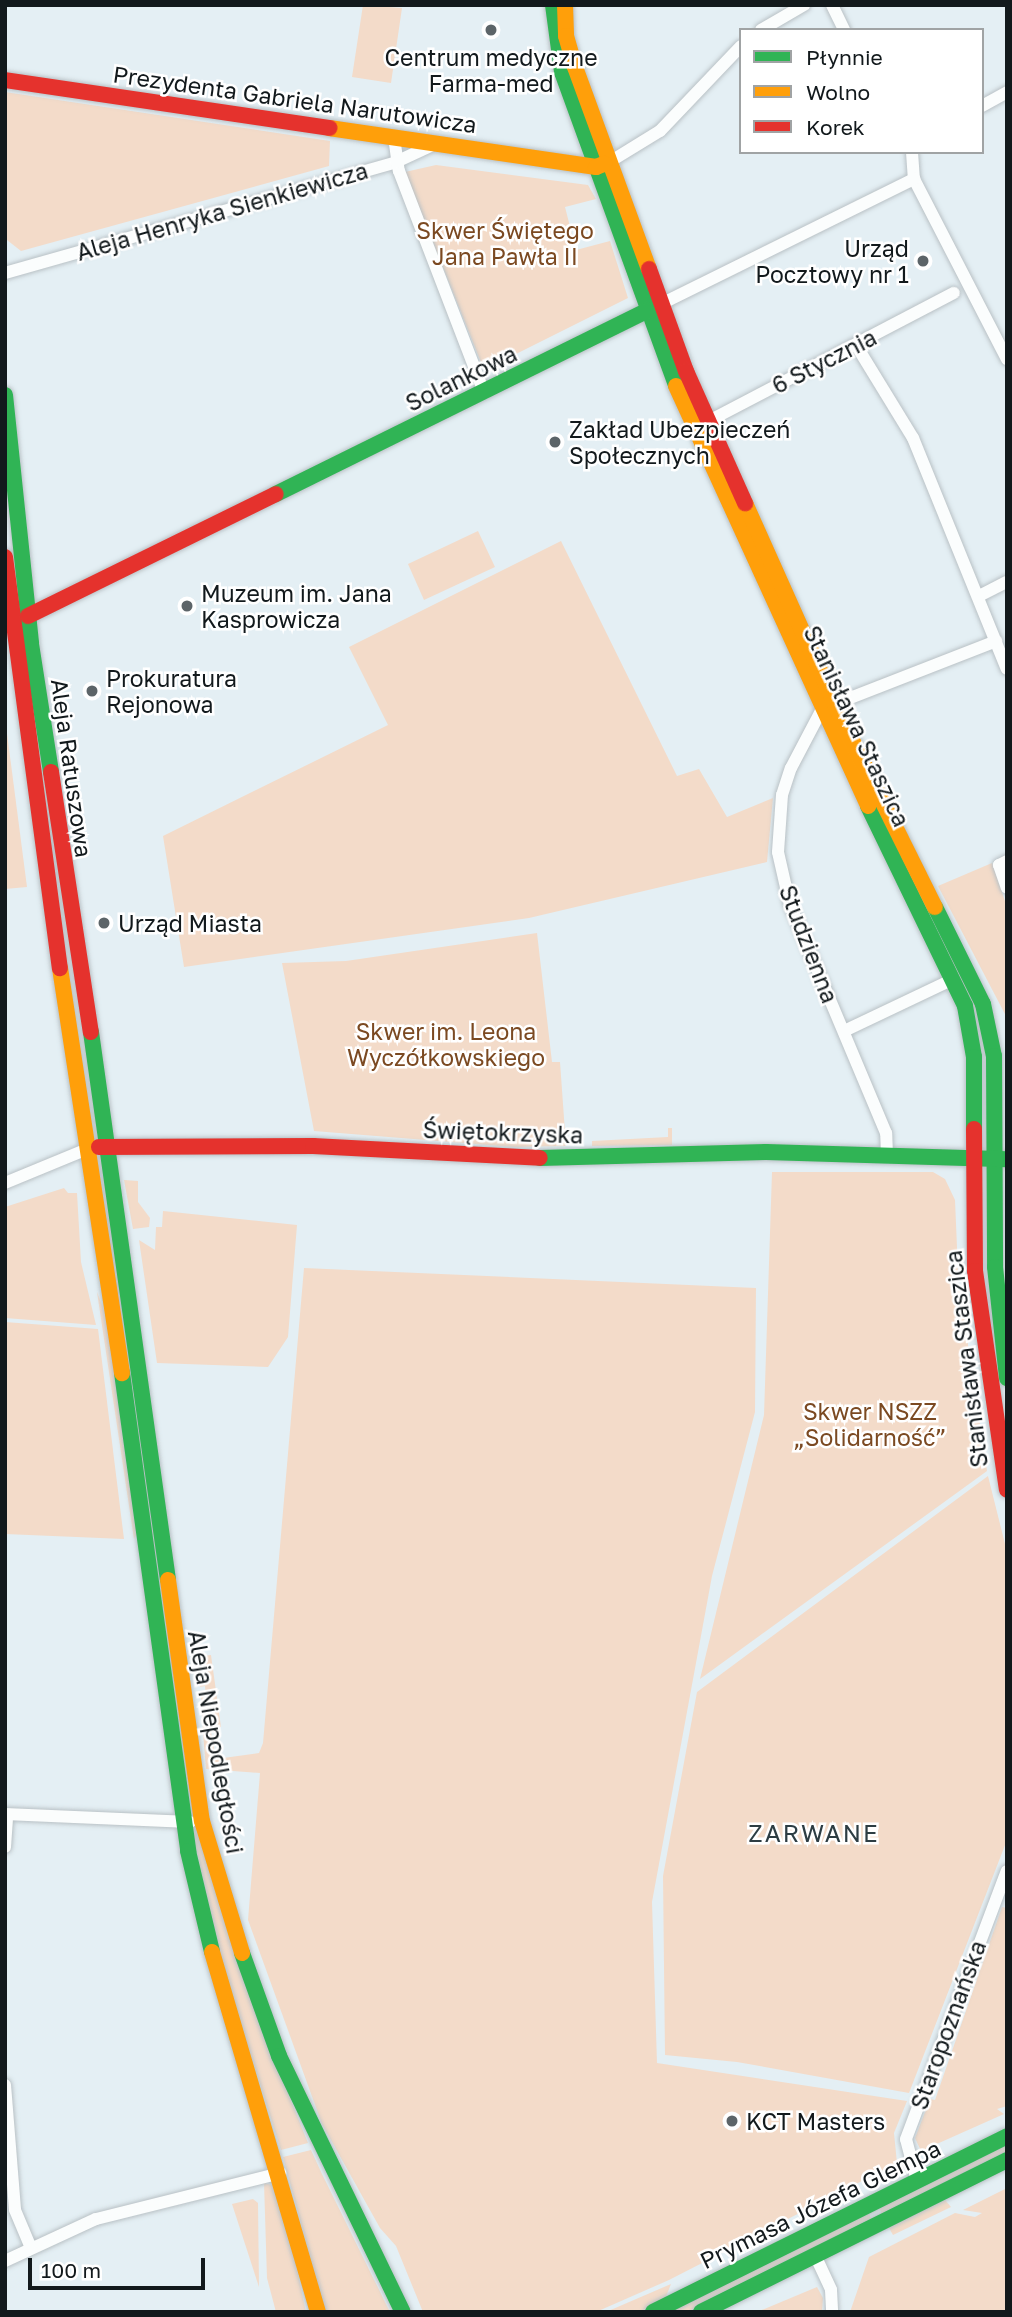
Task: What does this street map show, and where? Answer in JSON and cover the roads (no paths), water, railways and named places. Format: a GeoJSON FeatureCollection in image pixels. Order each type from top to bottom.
{"type":"FeatureCollection","features":[{"type":"Feature","properties":{"kind":"street","name":"Stanisława Staszica"},"geometry":{"type":"LineString","coordinates":[[553,5],[562,72],[603,164]]}},
{"type":"Feature","properties":{"kind":"street","name":"Stanisława Staszica"},"geometry":{"type":"LineString","coordinates":[[565,5],[566,36],[603,164],[653,308],[700,425],[965,1006],[974,1057],[978,1298],[1007,1490]]}},
{"type":"Feature","properties":{"kind":"street"},"geometry":{"type":"LineString","coordinates":[[764,28],[804,5]]}},
{"type":"Feature","properties":{"kind":"street"},"geometry":{"type":"LineString","coordinates":[[832,5],[843,28]]}},
{"type":"Feature","properties":{"kind":"street"},"geometry":{"type":"LineString","coordinates":[[603,164],[660,131],[739,48]]}},
{"type":"Feature","properties":{"kind":"street","name":"Prezydenta Gabriela Narutowicza"},"geometry":{"type":"LineString","coordinates":[[5,80],[394,137],[603,164]]}},
{"type":"Feature","properties":{"kind":"street"},"geometry":{"type":"LineString","coordinates":[[984,105],[1005,98]]}},
{"type":"Feature","properties":{"kind":"street"},"geometry":{"type":"LineString","coordinates":[[394,137],[396,162],[484,393]]}},
{"type":"Feature","properties":{"kind":"street","name":"Aleja Henryka Sienkiewicza"},"geometry":{"type":"LineString","coordinates":[[5,273],[396,162],[437,143]]}},
{"type":"Feature","properties":{"kind":"street"},"geometry":{"type":"LineString","coordinates":[[912,154],[914,179],[1003,340],[1007,359]]}},
{"type":"Feature","properties":{"kind":"street","name":"Solankowa"},"geometry":{"type":"LineString","coordinates":[[29,617],[914,179]]}},
{"type":"Feature","properties":{"kind":"street","name":"6 Stycznia"},"geometry":{"type":"LineString","coordinates":[[700,425],[954,293]]}},
{"type":"Feature","properties":{"kind":"street"},"geometry":{"type":"LineString","coordinates":[[856,345],[913,438],[1007,669]]}},
{"type":"Feature","properties":{"kind":"street","name":"Aleja Ratuszowa"},"geometry":{"type":"LineString","coordinates":[[5,395],[71,979],[85,1150]]}},
{"type":"Feature","properties":{"kind":"street","name":"Aleja Ratuszowa"},"geometry":{"type":"LineString","coordinates":[[5,557],[9,625],[71,979],[108,1145]]}},
{"type":"Feature","properties":{"kind":"street"},"geometry":{"type":"LineString","coordinates":[[979,596],[1007,582]]}},
{"type":"Feature","properties":{"kind":"street"},"geometry":{"type":"LineString","coordinates":[[829,707],[996,641]]}},
{"type":"Feature","properties":{"kind":"street","name":"Stanisława Staszica"},"geometry":{"type":"LineString","coordinates":[[829,707],[983,1004],[994,1056],[1000,1159],[997,1296],[1007,1378]]}},
{"type":"Feature","properties":{"kind":"street","name":"Studzienna"},"geometry":{"type":"LineString","coordinates":[[829,707],[788,777],[778,852],[790,905],[886,1133],[887,1156]]}},
{"type":"Feature","properties":{"kind":"street"},"geometry":{"type":"LineString","coordinates":[[1007,862],[999,865],[1007,888]]}},
{"type":"Feature","properties":{"kind":"street"},"geometry":{"type":"LineString","coordinates":[[844,1031],[945,983]]}},
{"type":"Feature","properties":{"kind":"street","name":"Świętokrzyska"},"geometry":{"type":"LineString","coordinates":[[5,1183],[85,1150],[108,1145],[313,1146],[518,1160],[766,1152],[1000,1159]]}},
{"type":"Feature","properties":{"kind":"street","name":"Aleja Niepodległości"},"geometry":{"type":"LineString","coordinates":[[108,1145],[202,1821],[228,1913],[279,2056],[403,2312]]}},
{"type":"Feature","properties":{"kind":"street","name":"Aleja Niepodległości"},"geometry":{"type":"LineString","coordinates":[[85,1150],[119,1349],[183,1822],[201,1914],[280,2173],[318,2312]]}},
{"type":"Feature","properties":{"kind":"street"},"geometry":{"type":"LineString","coordinates":[[5,1847],[6,1814],[202,1821]]}},
{"type":"Feature","properties":{"kind":"street","name":"Staropoznańska"},"geometry":{"type":"LineString","coordinates":[[917,2181],[906,2138],[1007,1871]]}},
{"type":"Feature","properties":{"kind":"street"},"geometry":{"type":"LineString","coordinates":[[5,2085],[15,2210],[31,2248]]}},
{"type":"Feature","properties":{"kind":"street","name":"Prymasa Józefa Glempa"},"geometry":{"type":"LineString","coordinates":[[653,2312],[1007,2136]]}},
{"type":"Feature","properties":{"kind":"street","name":"Prymasa Józefa Glempa"},"geometry":{"type":"LineString","coordinates":[[701,2312],[1007,2160]]}},
{"type":"Feature","properties":{"kind":"street"},"geometry":{"type":"LineString","coordinates":[[5,2261],[96,2219],[280,2173]]}},
{"type":"Feature","properties":{"kind":"street"},"geometry":{"type":"LineString","coordinates":[[815,2255],[831,2290],[832,2312]]}},
{"type":"Feature","properties":{"kind":"place","name":"Centrum medyczne Farma-med"},"geometry":{"type":"Point","coordinates":[491,30]}},
{"type":"Feature","properties":{"kind":"place","name":"Urząd Pocztowy nr 1"},"geometry":{"type":"Point","coordinates":[923,261]}},
{"type":"Feature","properties":{"kind":"place","name":"Zakład Ubezpieczeń Społecznych"},"geometry":{"type":"Point","coordinates":[555,442]}},
{"type":"Feature","properties":{"kind":"place","name":"Muzeum im. Jana Kasprowicza"},"geometry":{"type":"Point","coordinates":[187,606]}},
{"type":"Feature","properties":{"kind":"place","name":"Prokuratura Rejonowa"},"geometry":{"type":"Point","coordinates":[92,691]}},
{"type":"Feature","properties":{"kind":"place","name":"Urząd Miasta"},"geometry":{"type":"Point","coordinates":[104,923]}},
{"type":"Feature","properties":{"kind":"place","name":"KCT Masters"},"geometry":{"type":"Point","coordinates":[732,2121]}},
{"type":"Feature","properties":{"kind":"district","name":"ZARWANE"},"geometry":{"type":"Point","coordinates":[814,1833]}},
{"type":"Feature","properties":{"kind":"park label","name":"Skwer Świętego Jana Pawła II"},"geometry":{"type":"Point","coordinates":[505,243]}},
{"type":"Feature","properties":{"kind":"park label","name":"Skwer im. Leona Wyczółkowskiego"},"geometry":{"type":"Point","coordinates":[446,1044]}},
{"type":"Feature","properties":{"kind":"park label","name":"Skwer NSZZ „Solidarność”"},"geometry":{"type":"Point","coordinates":[870,1424]}}]}
